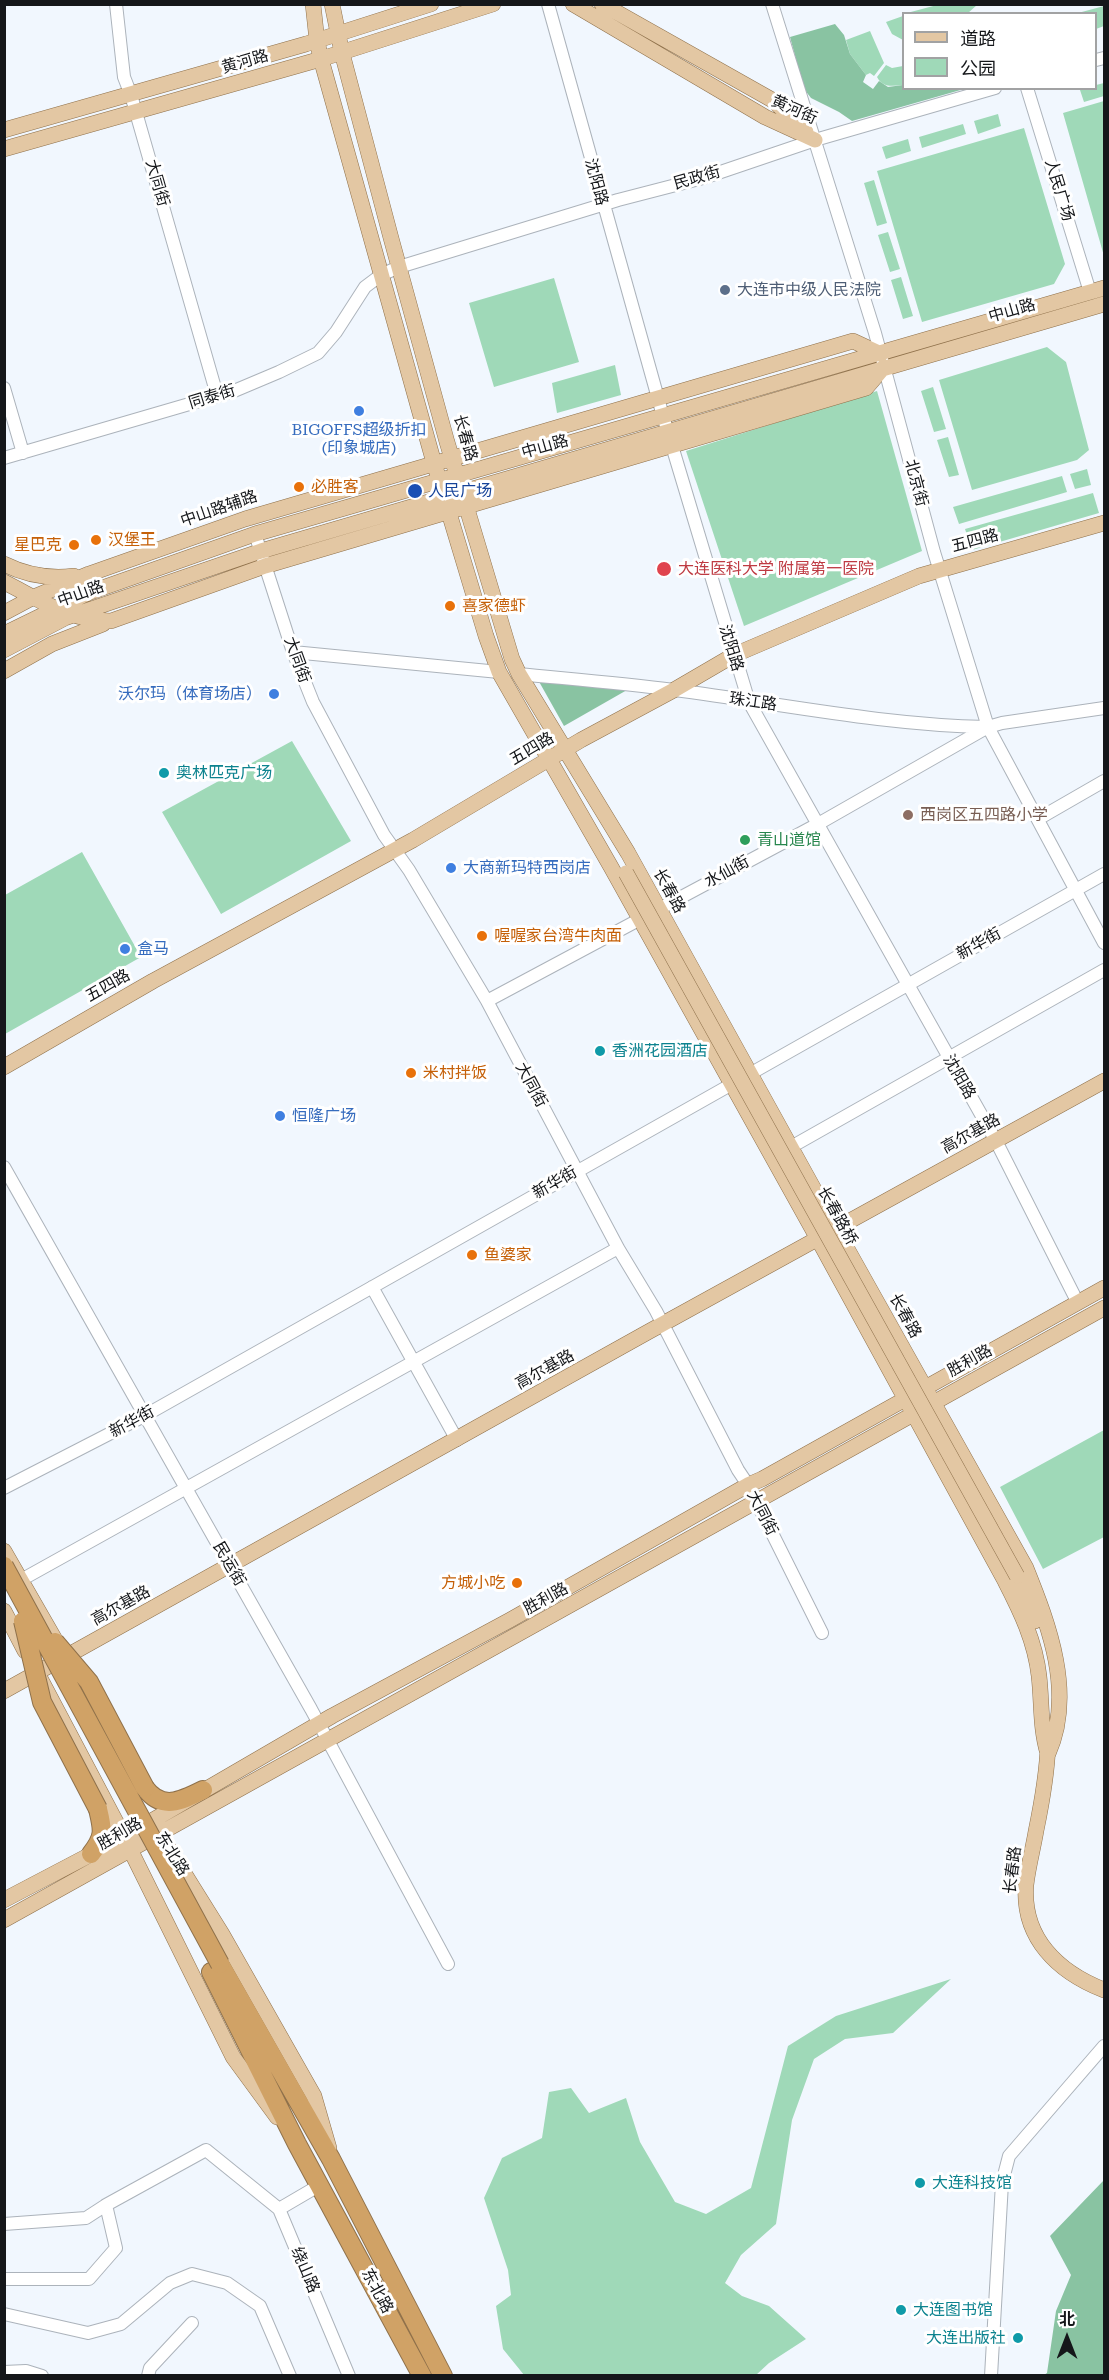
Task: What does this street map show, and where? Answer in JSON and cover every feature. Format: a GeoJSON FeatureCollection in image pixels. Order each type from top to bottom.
{"type":"FeatureCollection","features":[{"type":"Feature","properties":{"kind":"highway","name":"东北路"},"geometry":{"type":"LineString","coordinates":[[4,1566],[28,1618]]}},
{"type":"Feature","properties":{"kind":"highway","name":"东北路"},"geometry":{"type":"LineString","coordinates":[[13,1584],[58,1690],[216,1968],[332,2159],[443,2376]]}},
{"type":"Feature","properties":{"kind":"highway"},"geometry":{"type":"LineString","coordinates":[[28,1618],[88,1682],[153,1798],[167,1803],[183,1800],[203,1790]]}},
{"type":"Feature","properties":{"kind":"highway"},"geometry":{"type":"LineString","coordinates":[[28,1618],[42,1702],[99,1809],[103,1831],[99,1844],[92,1854]]}},
{"type":"Feature","properties":{"kind":"highway","name":"东北路"},"geometry":{"type":"LineString","coordinates":[[216,1968],[297,2144],[422,2376]]}},
{"type":"Feature","properties":{"kind":"main road","name":"长春路"},"geometry":{"type":"LineString","coordinates":[[313,4],[316,40],[381,275],[439,480],[499,672],[590,830],[818,1239],[1005,1581],[1028,1627],[1039,1674],[1043,1738],[1048,1754]]}},
{"type":"Feature","properties":{"kind":"main road","name":"长春路"},"geometry":{"type":"LineString","coordinates":[[332,4],[342,53],[452,458],[508,645],[519,674],[618,835],[1026,1568],[1047,1620],[1057,1669],[1059,1701],[1057,1727],[1048,1754]]}},
{"type":"Feature","properties":{"kind":"main road","name":"黄河路"},"geometry":{"type":"LineString","coordinates":[[4,130],[337,34],[431,4]]}},
{"type":"Feature","properties":{"kind":"main road","name":"黄河路"},"geometry":{"type":"LineString","coordinates":[[4,149],[342,53],[493,4]]}},
{"type":"Feature","properties":{"kind":"main road","name":"黄河街"},"geometry":{"type":"LineString","coordinates":[[573,4],[765,117],[815,140]]}},
{"type":"Feature","properties":{"kind":"main road","name":"黄河街"},"geometry":{"type":"LineString","coordinates":[[602,4],[774,101],[815,140]]}},
{"type":"Feature","properties":{"kind":"main road","name":"中山路"},"geometry":{"type":"LineString","coordinates":[[882,360],[902,347],[1097,290]]}},
{"type":"Feature","properties":{"kind":"main road","name":"中山路"},"geometry":{"type":"LineString","coordinates":[[4,650],[43,628],[71,616],[261,551],[668,431],[882,360],[1104,304]]}},
{"type":"Feature","properties":{"kind":"main road","name":"中山路辅路"},"geometry":{"type":"LineString","coordinates":[[4,613],[34,597],[88,574],[251,517],[658,397],[853,341],[882,360]]}},
{"type":"Feature","properties":{"kind":"main road"},"geometry":{"type":"LineString","coordinates":[[4,670],[52,644],[111,621],[265,566],[467,505],[668,431],[866,388],[882,360]]}},
{"type":"Feature","properties":{"kind":"main road","name":"中山路"},"geometry":{"type":"LineString","coordinates":[[4,634],[88,593],[255,534],[457,475],[668,431]]}},
{"type":"Feature","properties":{"kind":"main road"},"geometry":{"type":"LineString","coordinates":[[412,470],[439,480]]}},
{"type":"Feature","properties":{"kind":"main road"},"geometry":{"type":"LineString","coordinates":[[428,518],[444,496]]}},
{"type":"Feature","properties":{"kind":"main road","name":"五四路"},"geometry":{"type":"LineString","coordinates":[[4,1067],[153,981],[395,850],[734,655],[940,568],[975,561],[1104,523]]}},
{"type":"Feature","properties":{"kind":"main road"},"geometry":{"type":"LineString","coordinates":[[4,564],[19,572],[42,576],[65,578],[88,574]]}},
{"type":"Feature","properties":{"kind":"main road"},"geometry":{"type":"LineString","coordinates":[[4,582],[71,616],[111,621]]}},
{"type":"Feature","properties":{"kind":"main road"},"geometry":{"type":"LineString","coordinates":[[4,627],[34,597]]}},
{"type":"Feature","properties":{"kind":"main road"},"geometry":{"type":"LineString","coordinates":[[607,820],[626,873]]}},
{"type":"Feature","properties":{"kind":"main road"},"geometry":{"type":"LineString","coordinates":[[590,830],[626,873]]}},
{"type":"Feature","properties":{"kind":"main road","name":"长春路桥"},"geometry":{"type":"LineString","coordinates":[[626,873],[1017,1576]]}},
{"type":"Feature","properties":{"kind":"main road","name":"高尔基路"},"geometry":{"type":"LineString","coordinates":[[4,1691],[1104,1081]]}},
{"type":"Feature","properties":{"kind":"main road","name":"胜利路"},"geometry":{"type":"LineString","coordinates":[[155,1826],[327,1740],[912,1414],[929,1396],[1104,1288]]}},
{"type":"Feature","properties":{"kind":"main road","name":"胜利路"},"geometry":{"type":"LineString","coordinates":[[4,1920],[155,1826],[203,1790],[748,1485],[904,1399],[929,1396],[1104,1308]]}},
{"type":"Feature","properties":{"kind":"main road","name":"东北路"},"geometry":{"type":"LineString","coordinates":[[4,1551],[13,1584],[66,1657],[155,1826],[222,1934],[314,2096],[332,2159]]}},
{"type":"Feature","properties":{"kind":"main road","name":"长春路"},"geometry":{"type":"LineString","coordinates":[[1017,1576],[1034,1616],[1045,1653],[1051,1696],[1048,1754],[1026,1886],[1027,1908],[1033,1928],[1052,1959],[1081,1980],[1104,1990]]}},
{"type":"Feature","properties":{"kind":"main road","name":"东北路"},"geometry":{"type":"LineString","coordinates":[[4,1611],[127,1844],[233,2057],[297,2144]]}},
{"type":"Feature","properties":{"kind":"main road","name":"胜利路"},"geometry":{"type":"LineString","coordinates":[[4,1900],[92,1854],[127,1844]]}},
{"type":"Feature","properties":{"kind":"street","name":"大同街"},"geometry":{"type":"LineString","coordinates":[[116,4],[124,77],[131,94],[217,396]]}},
{"type":"Feature","properties":{"kind":"street","name":"沈阳路"},"geometry":{"type":"LineString","coordinates":[[548,4],[602,205],[749,702],[906,985],[996,1141],[1078,1303]]}},
{"type":"Feature","properties":{"kind":"street","name":"北京街"},"geometry":{"type":"LineString","coordinates":[[772,4],[875,333],[940,568],[988,727],[1104,943]]}},
{"type":"Feature","properties":{"kind":"street","name":"民政街"},"geometry":{"type":"LineString","coordinates":[[399,267],[602,205],[703,178],[815,140],[988,90]]}},
{"type":"Feature","properties":{"kind":"street","name":"人民广场"},"geometry":{"type":"LineString","coordinates":[[1028,90],[1097,290]]}},
{"type":"Feature","properties":{"kind":"street","name":"同泰街"},"geometry":{"type":"LineString","coordinates":[[4,458],[217,396],[279,372],[318,352],[336,332],[365,287],[381,275],[399,267]]}},
{"type":"Feature","properties":{"kind":"street"},"geometry":{"type":"LineString","coordinates":[[875,333],[902,347]]}},
{"type":"Feature","properties":{"kind":"street"},"geometry":{"type":"LineString","coordinates":[[4,388],[23,453]]}},
{"type":"Feature","properties":{"kind":"street"},"geometry":{"type":"LineString","coordinates":[[866,388],[883,388],[891,391]]}},
{"type":"Feature","properties":{"kind":"street","name":"大同街"},"geometry":{"type":"LineString","coordinates":[[255,534],[293,652],[313,702],[384,835],[487,1001],[576,1171],[663,1325],[748,1485],[822,1632]]}},
{"type":"Feature","properties":{"kind":"street"},"geometry":{"type":"LineString","coordinates":[[293,652],[499,672]]}},
{"type":"Feature","properties":{"kind":"street","name":"珠江路"},"geometry":{"type":"LineString","coordinates":[[519,674],[674,690],[749,702],[941,726],[988,727]]}},
{"type":"Feature","properties":{"kind":"street","name":"水仙街"},"geometry":{"type":"LineString","coordinates":[[487,1001],[818,824],[988,727],[1104,708]]}},
{"type":"Feature","properties":{"kind":"street"},"geometry":{"type":"LineString","coordinates":[[1038,819],[1104,781]]}},
{"type":"Feature","properties":{"kind":"street","name":"新华街"},"geometry":{"type":"LineString","coordinates":[[4,1488],[144,1416],[1104,874]]}},
{"type":"Feature","properties":{"kind":"street"},"geometry":{"type":"LineString","coordinates":[[791,1147],[1104,970]]}},
{"type":"Feature","properties":{"kind":"street","name":"民运街"},"geometry":{"type":"LineString","coordinates":[[4,1167],[327,1740],[448,1964]]}},
{"type":"Feature","properties":{"kind":"street"},"geometry":{"type":"LineString","coordinates":[[13,1584],[618,1248]]}},
{"type":"Feature","properties":{"kind":"street"},"geometry":{"type":"LineString","coordinates":[[372,1287],[458,1440]]}},
{"type":"Feature","properties":{"kind":"street"},"geometry":{"type":"LineString","coordinates":[[991,2376],[1002,2183],[1009,2156],[1104,2046]]}},
{"type":"Feature","properties":{"kind":"street"},"geometry":{"type":"LineString","coordinates":[[4,2224],[86,2218],[206,2150],[279,2209],[320,2185]]}},
{"type":"Feature","properties":{"kind":"street"},"geometry":{"type":"LineString","coordinates":[[4,2279],[89,2280],[116,2248],[106,2205]]}},
{"type":"Feature","properties":{"kind":"street","name":"绕山路"},"geometry":{"type":"LineString","coordinates":[[279,2209],[349,2376]]}},
{"type":"Feature","properties":{"kind":"street"},"geometry":{"type":"LineString","coordinates":[[4,2314],[88,2333],[121,2324],[170,2283],[192,2274],[227,2283],[260,2306],[290,2376]]}},
{"type":"Feature","properties":{"kind":"street"},"geometry":{"type":"LineString","coordinates":[[148,2376],[150,2368],[192,2323]]}},
{"type":"Feature","properties":{"kind":"street"},"geometry":{"type":"LineString","coordinates":[[4,2372],[26,2371],[42,2376]]}},
{"type":"Feature","properties":{"kind":"green space"},"geometry":{"type":"Polygon","coordinates":[[[937,4],[977,5],[969,12],[911,12],[937,4]]]}},
{"type":"Feature","properties":{"kind":"green space"},"geometry":{"type":"Polygon","coordinates":[[[1104,6],[1104,26],[1097,29],[1097,12],[1082,12],[1104,6]]]}},
{"type":"Feature","properties":{"kind":"green space"},"geometry":{"type":"Polygon","coordinates":[[[902,16],[902,39],[892,34],[886,22],[902,16]]]}},
{"type":"Feature","properties":{"kind":"green space"},"geometry":{"type":"Polygon","coordinates":[[[835,24],[844,35],[850,54],[866,75],[863,82],[873,89],[879,81],[888,87],[902,85],[902,90],[960,90],[852,121],[811,98],[804,89],[790,37],[835,24]]]}},
{"type":"Feature","properties":{"kind":"green space"},"geometry":{"type":"Polygon","coordinates":[[[870,31],[884,63],[874,76],[870,73],[866,75],[850,54],[846,40],[870,31]]]}},
{"type":"Feature","properties":{"kind":"green space"},"geometry":{"type":"Polygon","coordinates":[[[886,65],[892,68],[902,66],[902,85],[888,85],[879,81],[877,77],[886,65]]]}},
{"type":"Feature","properties":{"kind":"green space"},"geometry":{"type":"Polygon","coordinates":[[[1104,83],[1104,96],[1084,102],[1080,90],[1097,90],[1097,85],[1104,83]]]}},
{"type":"Feature","properties":{"kind":"green space"},"geometry":{"type":"Polygon","coordinates":[[[1104,101],[1104,256],[1063,113],[1104,101]]]}},
{"type":"Feature","properties":{"kind":"green space"},"geometry":{"type":"Polygon","coordinates":[[[998,114],[1001,126],[978,134],[974,121],[998,114]]]}},
{"type":"Feature","properties":{"kind":"green space"},"geometry":{"type":"Polygon","coordinates":[[[963,124],[966,134],[922,148],[919,137],[963,124]]]}},
{"type":"Feature","properties":{"kind":"green space"},"geometry":{"type":"Polygon","coordinates":[[[1024,128],[1065,264],[1054,284],[922,322],[877,171],[1024,128]]]}},
{"type":"Feature","properties":{"kind":"green space"},"geometry":{"type":"Polygon","coordinates":[[[908,139],[911,151],[886,159],[882,147],[908,139]]]}},
{"type":"Feature","properties":{"kind":"green space"},"geometry":{"type":"Polygon","coordinates":[[[874,180],[887,223],[877,226],[864,183],[874,180]]]}},
{"type":"Feature","properties":{"kind":"green space"},"geometry":{"type":"Polygon","coordinates":[[[888,232],[900,269],[890,272],[878,235],[888,232]]]}},
{"type":"Feature","properties":{"kind":"green space"},"geometry":{"type":"Polygon","coordinates":[[[901,277],[913,316],[903,319],[891,280],[901,277]]]}},
{"type":"Feature","properties":{"kind":"green space"},"geometry":{"type":"Polygon","coordinates":[[[554,278],[579,362],[494,387],[469,303],[554,278]]]}},
{"type":"Feature","properties":{"kind":"green space"},"geometry":{"type":"Polygon","coordinates":[[[1047,347],[1066,362],[1089,450],[1077,460],[972,490],[939,380],[1047,347]]]}},
{"type":"Feature","properties":{"kind":"green space"},"geometry":{"type":"Polygon","coordinates":[[[615,365],[621,395],[557,413],[552,383],[615,365]]]}},
{"type":"Feature","properties":{"kind":"green space"},"geometry":{"type":"Polygon","coordinates":[[[933,387],[946,429],[934,432],[921,391],[933,387]]]}},
{"type":"Feature","properties":{"kind":"green space"},"geometry":{"type":"Polygon","coordinates":[[[877,391],[922,551],[744,626],[686,451],[877,391]]]}},
{"type":"Feature","properties":{"kind":"green space"},"geometry":{"type":"Polygon","coordinates":[[[948,437],[959,475],[949,477],[937,440],[948,437]]]}},
{"type":"Feature","properties":{"kind":"green space"},"geometry":{"type":"Polygon","coordinates":[[[1087,469],[1091,485],[1075,489],[1070,474],[1087,469]]]}},
{"type":"Feature","properties":{"kind":"green space"},"geometry":{"type":"Polygon","coordinates":[[[1062,476],[1067,492],[959,524],[953,507],[1062,476]]]}},
{"type":"Feature","properties":{"kind":"green space"},"geometry":{"type":"Polygon","coordinates":[[[1093,493],[1099,513],[972,550],[965,529],[1093,493]]]}},
{"type":"Feature","properties":{"kind":"green space"},"geometry":{"type":"Polygon","coordinates":[[[537,678],[627,690],[564,726],[537,678]]]}},
{"type":"Feature","properties":{"kind":"green space"},"geometry":{"type":"Polygon","coordinates":[[[292,741],[351,841],[221,914],[162,812],[292,741]]]}},
{"type":"Feature","properties":{"kind":"green space"},"geometry":{"type":"Polygon","coordinates":[[[82,852],[141,957],[5,1034],[5,895],[82,852]]]}},
{"type":"Feature","properties":{"kind":"green space"},"geometry":{"type":"Polygon","coordinates":[[[1104,1430],[1104,1537],[1043,1569],[1000,1487],[1104,1430]]]}},
{"type":"Feature","properties":{"kind":"green space"},"geometry":{"type":"Polygon","coordinates":[[[951,1979],[893,2033],[845,2039],[814,2059],[792,2120],[776,2224],[741,2255],[725,2283],[742,2296],[769,2306],[806,2339],[769,2363],[756,2375],[524,2375],[503,2349],[496,2306],[511,2295],[508,2270],[484,2198],[502,2158],[542,2138],[549,2092],[571,2088],[589,2113],[626,2098],[640,2142],[675,2202],[706,2214],[751,2188],[788,2046],[836,2016],[951,1979]]]}},
{"type":"Feature","properties":{"kind":"green space"},"geometry":{"type":"Polygon","coordinates":[[[1104,2180],[1104,2375],[1044,2375],[1047,2373],[1056,2311],[1071,2275],[1050,2236],[1104,2180]]]}},
{"type":"Feature","properties":{"kind":"place","name":"大连市中级人民法院"},"geometry":{"type":"Point","coordinates":[725,290]}},
{"type":"Feature","properties":{"kind":"place","name":"BIGOFFS超级折扣 (印象城店)"},"geometry":{"type":"Point","coordinates":[359,411]}},
{"type":"Feature","properties":{"kind":"place","name":"必胜客"},"geometry":{"type":"Point","coordinates":[299,487]}},
{"type":"Feature","properties":{"kind":"place","name":"人民广场"},"geometry":{"type":"Point","coordinates":[415,491]}},
{"type":"Feature","properties":{"kind":"place","name":"汉堡王"},"geometry":{"type":"Point","coordinates":[96,540]}},
{"type":"Feature","properties":{"kind":"place","name":"星巴克"},"geometry":{"type":"Point","coordinates":[74,545]}},
{"type":"Feature","properties":{"kind":"place","name":"大连医科大学 附属第一医院"},"geometry":{"type":"Point","coordinates":[664,569]}},
{"type":"Feature","properties":{"kind":"place","name":"喜家德虾"},"geometry":{"type":"Point","coordinates":[450,606]}},
{"type":"Feature","properties":{"kind":"place","name":"沃尔玛（体育场店）"},"geometry":{"type":"Point","coordinates":[274,694]}},
{"type":"Feature","properties":{"kind":"place","name":"奥林匹克广场"},"geometry":{"type":"Point","coordinates":[164,773]}},
{"type":"Feature","properties":{"kind":"place","name":"西岗区五四路小学"},"geometry":{"type":"Point","coordinates":[908,815]}},
{"type":"Feature","properties":{"kind":"place","name":"青山道馆"},"geometry":{"type":"Point","coordinates":[745,840]}},
{"type":"Feature","properties":{"kind":"place","name":"大商新玛特西岗店"},"geometry":{"type":"Point","coordinates":[451,868]}},
{"type":"Feature","properties":{"kind":"place","name":"喔喔家台湾牛肉面"},"geometry":{"type":"Point","coordinates":[482,936]}},
{"type":"Feature","properties":{"kind":"place","name":"盒马"},"geometry":{"type":"Point","coordinates":[125,949]}},
{"type":"Feature","properties":{"kind":"place","name":"香洲花园酒店"},"geometry":{"type":"Point","coordinates":[600,1051]}},
{"type":"Feature","properties":{"kind":"place","name":"米村拌饭"},"geometry":{"type":"Point","coordinates":[411,1073]}},
{"type":"Feature","properties":{"kind":"place","name":"恒隆广场"},"geometry":{"type":"Point","coordinates":[280,1116]}},
{"type":"Feature","properties":{"kind":"place","name":"鱼婆家"},"geometry":{"type":"Point","coordinates":[472,1255]}},
{"type":"Feature","properties":{"kind":"place","name":"方城小吃"},"geometry":{"type":"Point","coordinates":[517,1583]}},
{"type":"Feature","properties":{"kind":"place","name":"大连科技馆"},"geometry":{"type":"Point","coordinates":[920,2183]}},
{"type":"Feature","properties":{"kind":"place","name":"大连图书馆"},"geometry":{"type":"Point","coordinates":[901,2310]}},
{"type":"Feature","properties":{"kind":"place","name":"大连出版社"},"geometry":{"type":"Point","coordinates":[1018,2338]}}]}
